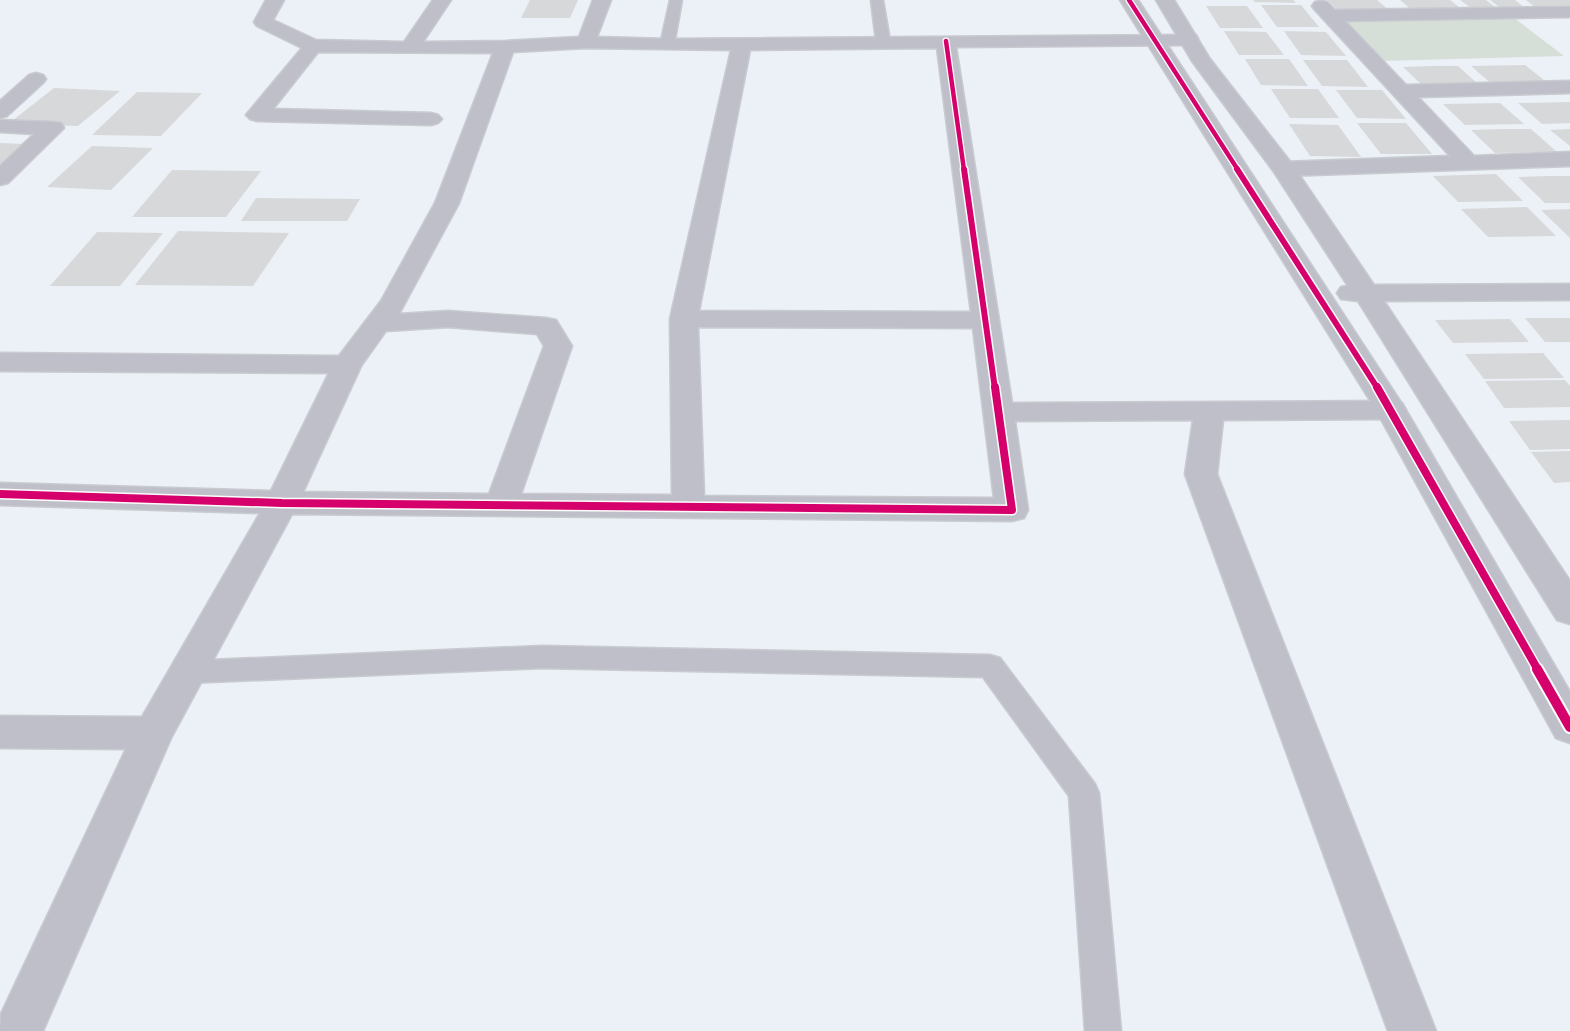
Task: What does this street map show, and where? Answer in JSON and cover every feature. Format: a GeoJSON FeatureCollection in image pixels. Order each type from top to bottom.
{"type":"FeatureCollection","features":[{"type":"Feature","properties":{"kind":"street"},"geometry":{"type":"LineString","coordinates":[[276,0],[263,22],[314,46],[410,48],[505,47],[586,42],[667,45],[1189,39]]}},
{"type":"Feature","properties":{"kind":"street"},"geometry":{"type":"LineString","coordinates":[[410,48],[442,0]]}},
{"type":"Feature","properties":{"kind":"street"},"geometry":{"type":"LineString","coordinates":[[586,42],[602,0]]}},
{"type":"Feature","properties":{"kind":"street"},"geometry":{"type":"LineString","coordinates":[[1130,0],[1391,410],[1570,727]]}},
{"type":"Feature","properties":{"kind":"street"},"geometry":{"type":"LineString","coordinates":[[1165,0],[1202,61],[1284,169],[1366,292],[1570,610]]}},
{"type":"Feature","properties":{"kind":"street"},"geometry":{"type":"LineString","coordinates":[[1316,0],[1468,162]]}},
{"type":"Feature","properties":{"kind":"street"},"geometry":{"type":"LineString","coordinates":[[1331,16],[1570,12]]}},
{"type":"Feature","properties":{"kind":"street"},"geometry":{"type":"LineString","coordinates":[[0,494],[282,503],[1012,510],[946,40]]}},
{"type":"Feature","properties":{"kind":"street"},"geometry":{"type":"LineString","coordinates":[[688,507],[684,319],[742,43]]}},
{"type":"Feature","properties":{"kind":"street"},"geometry":{"type":"LineString","coordinates":[[257,115],[314,46]]}},
{"type":"Feature","properties":{"kind":"street"},"geometry":{"type":"LineString","coordinates":[[18,1031],[153,733],[282,503],[347,365],[393,303],[447,203],[505,47]]}},
{"type":"Feature","properties":{"kind":"street"},"geometry":{"type":"LineString","coordinates":[[0,112],[36,79]]}},
{"type":"Feature","properties":{"kind":"street"},"geometry":{"type":"LineString","coordinates":[[1401,91],[1570,87]]}},
{"type":"Feature","properties":{"kind":"street"},"geometry":{"type":"LineString","coordinates":[[233,115],[431,118]]}},
{"type":"Feature","properties":{"kind":"street"},"geometry":{"type":"LineString","coordinates":[[0,126],[53,128],[0,178]]}},
{"type":"Feature","properties":{"kind":"street"},"geometry":{"type":"LineString","coordinates":[[1284,169],[1570,159]]}},
{"type":"Feature","properties":{"kind":"street"},"geometry":{"type":"LineString","coordinates":[[1316,293],[1570,292]]}},
{"type":"Feature","properties":{"kind":"street"},"geometry":{"type":"LineString","coordinates":[[378,323],[448,319],[546,326],[558,346],[501,505]]}},
{"type":"Feature","properties":{"kind":"street"},"geometry":{"type":"LineString","coordinates":[[684,319],[985,320]]}},
{"type":"Feature","properties":{"kind":"street"},"geometry":{"type":"LineString","coordinates":[[0,362],[347,365]]}},
{"type":"Feature","properties":{"kind":"street"},"geometry":{"type":"LineString","coordinates":[[998,412],[1391,410]]}},
{"type":"Feature","properties":{"kind":"street"},"geometry":{"type":"LineString","coordinates":[[1209,412],[1201,474],[1412,1031]]}},
{"type":"Feature","properties":{"kind":"street"},"geometry":{"type":"LineString","coordinates":[[0,732],[153,733]]}},
{"type":"Feature","properties":{"kind":"lane"},"geometry":{"type":"LineString","coordinates":[[667,45],[676,0]]}},
{"type":"Feature","properties":{"kind":"lane"},"geometry":{"type":"LineString","coordinates":[[877,0],[883,41]]}},
{"type":"Feature","properties":{"kind":"lane"},"geometry":{"type":"LineString","coordinates":[[187,672],[542,657],[990,666],[1084,793],[1103,1031]]}},
{"type":"Feature","properties":{"kind":"shaded area"},"geometry":{"type":"Polygon","coordinates":[[[1513,17],[1564,56],[1381,61],[1344,20],[1513,17]]]}},
{"type":"Feature","properties":{"kind":"building"},"geometry":{"type":"Polygon","coordinates":[[[530,0],[578,0],[570,18],[521,18],[530,0]]]}},
{"type":"Feature","properties":{"kind":"building"},"geometry":{"type":"Polygon","coordinates":[[[1253,0],[1293,0],[1296,3],[1255,2],[1253,0]]]}},
{"type":"Feature","properties":{"kind":"building"},"geometry":{"type":"Polygon","coordinates":[[[1327,0],[1377,0],[1391,12],[1341,13],[1327,0]]]}},
{"type":"Feature","properties":{"kind":"building"},"geometry":{"type":"Polygon","coordinates":[[[1400,0],[1450,0],[1464,11],[1414,12],[1400,0]]]}},
{"type":"Feature","properties":{"kind":"building"},"geometry":{"type":"Polygon","coordinates":[[[1460,0],[1486,0],[1500,11],[1475,11],[1460,0]]]}},
{"type":"Feature","properties":{"kind":"building"},"geometry":{"type":"Polygon","coordinates":[[[1490,0],[1515,0],[1529,11],[1505,11],[1490,0]]]}},
{"type":"Feature","properties":{"kind":"building"},"geometry":{"type":"Polygon","coordinates":[[[1526,0],[1570,0],[1570,10],[1540,11],[1526,0]]]}},
{"type":"Feature","properties":{"kind":"building"},"geometry":{"type":"Polygon","coordinates":[[[1261,5],[1301,5],[1319,27],[1277,27],[1261,5]]]}},
{"type":"Feature","properties":{"kind":"building"},"geometry":{"type":"Polygon","coordinates":[[[1206,6],[1247,6],[1263,28],[1220,28],[1206,6]]]}},
{"type":"Feature","properties":{"kind":"building"},"geometry":{"type":"Polygon","coordinates":[[[1224,31],[1266,32],[1284,55],[1239,55],[1224,31]]]}},
{"type":"Feature","properties":{"kind":"building"},"geometry":{"type":"Polygon","coordinates":[[[1284,31],[1326,32],[1346,56],[1301,55],[1284,31]]]}},
{"type":"Feature","properties":{"kind":"building"},"geometry":{"type":"Polygon","coordinates":[[[1245,59],[1289,59],[1308,86],[1261,85],[1245,59]]]}},
{"type":"Feature","properties":{"kind":"building"},"geometry":{"type":"Polygon","coordinates":[[[1303,60],[1347,60],[1368,87],[1322,86],[1303,60]]]}},
{"type":"Feature","properties":{"kind":"building"},"geometry":{"type":"Polygon","coordinates":[[[1525,65],[1549,84],[1493,85],[1471,66],[1525,65]]]}},
{"type":"Feature","properties":{"kind":"building"},"geometry":{"type":"Polygon","coordinates":[[[1458,66],[1479,85],[1423,86],[1403,67],[1458,66]]]}},
{"type":"Feature","properties":{"kind":"building"},"geometry":{"type":"Polygon","coordinates":[[[54,88],[120,91],[78,126],[8,124],[54,88]]]}},
{"type":"Feature","properties":{"kind":"building"},"geometry":{"type":"Polygon","coordinates":[[[1271,89],[1318,89],[1339,118],[1290,118],[1271,89]]]}},
{"type":"Feature","properties":{"kind":"building"},"geometry":{"type":"Polygon","coordinates":[[[1336,90],[1382,90],[1406,119],[1357,118],[1336,90]]]}},
{"type":"Feature","properties":{"kind":"building"},"geometry":{"type":"Polygon","coordinates":[[[137,92],[202,93],[161,136],[92,135],[137,92]]]}},
{"type":"Feature","properties":{"kind":"building"},"geometry":{"type":"Polygon","coordinates":[[[1570,102],[1570,123],[1542,124],[1518,103],[1570,102]]]}},
{"type":"Feature","properties":{"kind":"building"},"geometry":{"type":"Polygon","coordinates":[[[1500,103],[1524,124],[1465,125],[1443,104],[1500,103]]]}},
{"type":"Feature","properties":{"kind":"building"},"geometry":{"type":"Polygon","coordinates":[[[1357,123],[1406,123],[1432,154],[1381,154],[1357,123]]]}},
{"type":"Feature","properties":{"kind":"building"},"geometry":{"type":"Polygon","coordinates":[[[1289,124],[1338,125],[1361,157],[1310,156],[1289,124]]]}},
{"type":"Feature","properties":{"kind":"building"},"geometry":{"type":"Polygon","coordinates":[[[1531,129],[1557,152],[1495,153],[1471,130],[1531,129]]]}},
{"type":"Feature","properties":{"kind":"building"},"geometry":{"type":"Polygon","coordinates":[[[1570,129],[1570,146],[1550,130],[1570,129]]]}},
{"type":"Feature","properties":{"kind":"building"},"geometry":{"type":"Polygon","coordinates":[[[0,143],[25,144],[0,165],[0,143]]]}},
{"type":"Feature","properties":{"kind":"building"},"geometry":{"type":"Polygon","coordinates":[[[92,146],[153,148],[111,190],[47,187],[92,146]]]}},
{"type":"Feature","properties":{"kind":"building"},"geometry":{"type":"Polygon","coordinates":[[[172,170],[261,171],[226,217],[132,217],[172,170]]]}},
{"type":"Feature","properties":{"kind":"building"},"geometry":{"type":"Polygon","coordinates":[[[1496,174],[1523,201],[1458,202],[1433,176],[1496,174]]]}},
{"type":"Feature","properties":{"kind":"building"},"geometry":{"type":"Polygon","coordinates":[[[1570,176],[1570,203],[1545,203],[1518,177],[1570,176]]]}},
{"type":"Feature","properties":{"kind":"building"},"geometry":{"type":"Polygon","coordinates":[[[256,198],[360,199],[347,221],[241,221],[256,198]]]}},
{"type":"Feature","properties":{"kind":"building"},"geometry":{"type":"Polygon","coordinates":[[[1527,207],[1556,236],[1488,237],[1461,209],[1527,207]]]}},
{"type":"Feature","properties":{"kind":"building"},"geometry":{"type":"Polygon","coordinates":[[[1570,209],[1570,238],[1541,210],[1570,209]]]}},
{"type":"Feature","properties":{"kind":"building"},"geometry":{"type":"Polygon","coordinates":[[[178,231],[289,233],[253,286],[135,285],[178,231]]]}},
{"type":"Feature","properties":{"kind":"building"},"geometry":{"type":"Polygon","coordinates":[[[97,232],[163,233],[120,286],[50,286],[97,232]]]}},
{"type":"Feature","properties":{"kind":"building"},"geometry":{"type":"Polygon","coordinates":[[[1525,318],[1570,318],[1570,342],[1545,342],[1525,318]]]}},
{"type":"Feature","properties":{"kind":"building"},"geometry":{"type":"Polygon","coordinates":[[[1510,319],[1529,342],[1453,343],[1435,320],[1510,319]]]}},
{"type":"Feature","properties":{"kind":"building"},"geometry":{"type":"Polygon","coordinates":[[[1543,353],[1564,378],[1484,379],[1465,354],[1543,353]]]}},
{"type":"Feature","properties":{"kind":"building"},"geometry":{"type":"Polygon","coordinates":[[[1565,380],[1570,386],[1570,407],[1504,408],[1485,381],[1565,380]]]}},
{"type":"Feature","properties":{"kind":"building"},"geometry":{"type":"Polygon","coordinates":[[[1570,420],[1570,449],[1530,450],[1509,421],[1570,420]]]}},
{"type":"Feature","properties":{"kind":"building"},"geometry":{"type":"Polygon","coordinates":[[[1570,451],[1570,482],[1554,483],[1531,452],[1570,451]]]}},
{"type":"Feature","properties":{"kind":"cycle path"},"geometry":{"type":"LineString","coordinates":[[1129,0],[1391,410],[1570,727]]}},
{"type":"Feature","properties":{"kind":"cycle path"},"geometry":{"type":"LineString","coordinates":[[0,494],[282,503],[1012,510],[946,41]]}}]}
